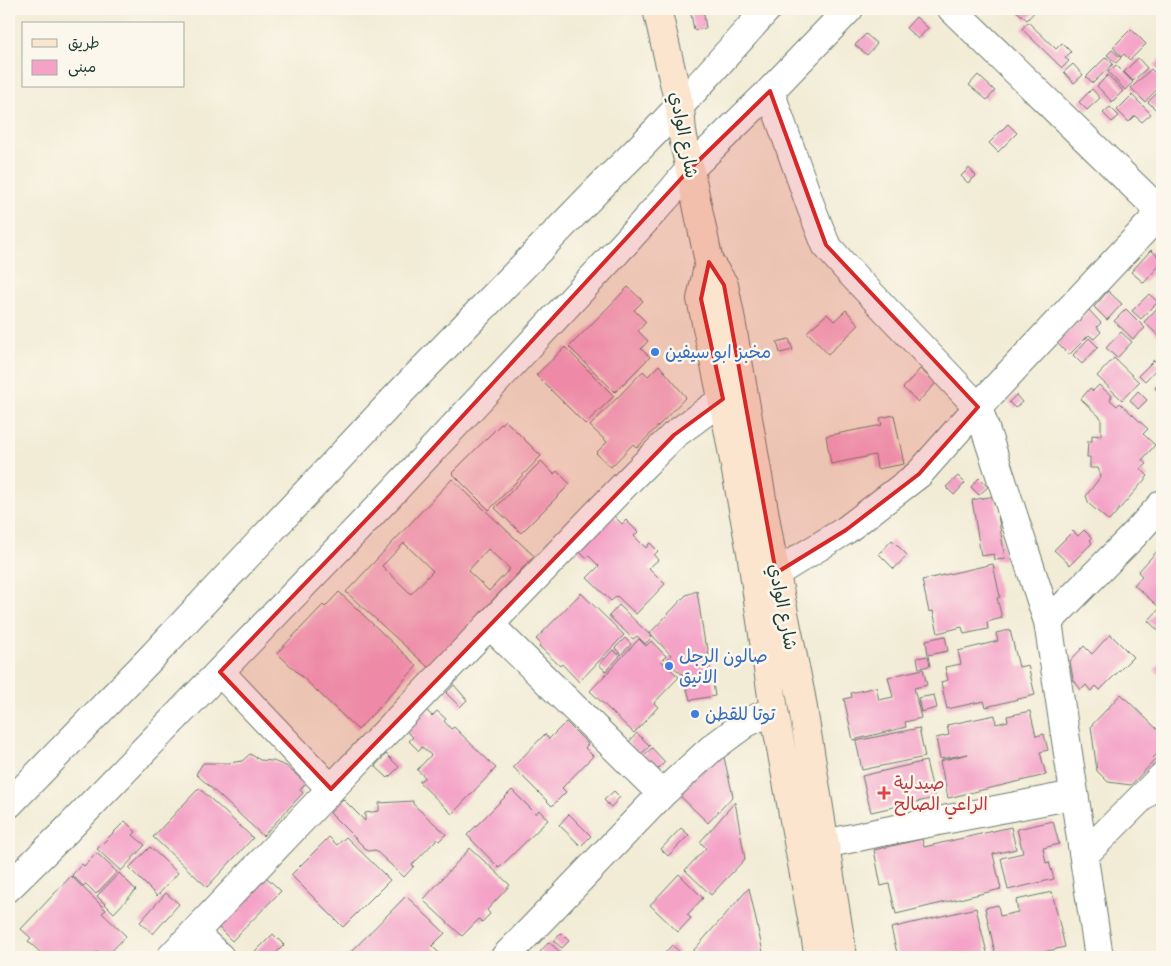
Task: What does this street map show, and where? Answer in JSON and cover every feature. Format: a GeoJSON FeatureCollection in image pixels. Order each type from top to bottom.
{"type":"FeatureCollection","features":[{"type":"Feature","properties":{"kind":"main road","name":"شارع الوادي"},"geometry":{"type":"LineString","coordinates":[[657,9],[680,108],[682,132],[709,262],[724,285],[776,573],[801,696],[843,957]]}},
{"type":"Feature","properties":{"kind":"main road","name":"شارع الوادي"},"geometry":{"type":"LineString","coordinates":[[709,262],[701,299],[723,399],[751,552],[774,710],[819,957]]}},
{"type":"Feature","properties":{"kind":"street"},"geometry":{"type":"LineString","coordinates":[[9,804],[149,660],[400,393],[605,182],[680,108],[766,9]]}},
{"type":"Feature","properties":{"kind":"street"},"geometry":{"type":"LineString","coordinates":[[9,887],[64,833],[390,495],[624,244],[690,169],[770,91],[849,9]]}},
{"type":"Feature","properties":{"kind":"street"},"geometry":{"type":"LineString","coordinates":[[776,573],[846,530],[919,474],[978,407],[1162,211],[952,9]]}},
{"type":"Feature","properties":{"kind":"street"},"geometry":{"type":"LineString","coordinates":[[770,91],[826,245],[978,407],[1048,622],[1100,957]]}},
{"type":"Feature","properties":{"kind":"street"},"geometry":{"type":"LineString","coordinates":[[171,957],[634,475],[674,435],[723,399]]}},
{"type":"Feature","properties":{"kind":"street"},"geometry":{"type":"LineString","coordinates":[[1048,622],[1162,504]]}},
{"type":"Feature","properties":{"kind":"street"},"geometry":{"type":"LineString","coordinates":[[490,625],[662,794]]}},
{"type":"Feature","properties":{"kind":"street"},"geometry":{"type":"LineString","coordinates":[[220,672],[331,789]]}},
{"type":"Feature","properties":{"kind":"street"},"geometry":{"type":"LineString","coordinates":[[505,957],[662,794],[711,749],[746,723],[774,710]]}},
{"type":"Feature","properties":{"kind":"street"},"geometry":{"type":"LineString","coordinates":[[1084,855],[1162,776]]}},
{"type":"Feature","properties":{"kind":"street"},"geometry":{"type":"LineString","coordinates":[[825,844],[1074,795]]}},
{"type":"Feature","properties":{"kind":"street"},"geometry":{"type":"LineString","coordinates":[[194,933],[220,957]]}},
{"type":"Feature","properties":{"kind":"highlighted area"},"geometry":{"type":"Polygon","coordinates":[[[770,91],[826,245],[978,407],[919,474],[846,530],[776,573],[724,285],[709,262],[701,299],[723,399],[674,435],[331,789],[220,672],[390,495],[690,169],[770,91]]]}},
{"type":"Feature","properties":{"kind":"building"},"geometry":{"type":"Polygon","coordinates":[[[690,9],[703,9],[706,28],[694,30],[690,9]]]}},
{"type":"Feature","properties":{"kind":"building"},"geometry":{"type":"Polygon","coordinates":[[[1014,9],[1037,9],[1027,20],[1014,9]]]}},
{"type":"Feature","properties":{"kind":"building"},"geometry":{"type":"Polygon","coordinates":[[[916,17],[928,28],[918,39],[906,28],[916,17]]]}},
{"type":"Feature","properties":{"kind":"building"},"geometry":{"type":"Polygon","coordinates":[[[1028,22],[1056,49],[1062,43],[1071,52],[1065,58],[1069,61],[1062,68],[1022,29],[1028,22]]]}},
{"type":"Feature","properties":{"kind":"building"},"geometry":{"type":"Polygon","coordinates":[[[1131,29],[1146,44],[1130,60],[1124,54],[1121,57],[1113,47],[1131,29]]]}},
{"type":"Feature","properties":{"kind":"building"},"geometry":{"type":"Polygon","coordinates":[[[866,34],[877,44],[867,55],[855,45],[866,34]]]}},
{"type":"Feature","properties":{"kind":"building"},"geometry":{"type":"Polygon","coordinates":[[[1112,50],[1121,58],[1116,63],[1107,55],[1112,50]]]}},
{"type":"Feature","properties":{"kind":"building"},"geometry":{"type":"Polygon","coordinates":[[[1106,57],[1113,64],[1093,83],[1086,77],[1106,57]]]}},
{"type":"Feature","properties":{"kind":"building"},"geometry":{"type":"Polygon","coordinates":[[[1162,57],[1162,73],[1154,66],[1162,57]]]}},
{"type":"Feature","properties":{"kind":"building"},"geometry":{"type":"Polygon","coordinates":[[[1138,58],[1147,68],[1133,81],[1124,72],[1138,58]]]}},
{"type":"Feature","properties":{"kind":"building"},"geometry":{"type":"Polygon","coordinates":[[[1073,64],[1083,75],[1074,83],[1064,72],[1073,64]]]}},
{"type":"Feature","properties":{"kind":"building"},"geometry":{"type":"Polygon","coordinates":[[[1116,65],[1133,82],[1125,90],[1108,72],[1116,65]]]}},
{"type":"Feature","properties":{"kind":"building"},"geometry":{"type":"Polygon","coordinates":[[[1151,69],[1162,80],[1162,84],[1145,102],[1131,88],[1151,69]]]}},
{"type":"Feature","properties":{"kind":"building"},"geometry":{"type":"Polygon","coordinates":[[[978,75],[995,91],[987,100],[969,85],[978,75]]]}},
{"type":"Feature","properties":{"kind":"building"},"geometry":{"type":"Polygon","coordinates":[[[1108,75],[1123,91],[1112,102],[1097,86],[1108,75]]]}},
{"type":"Feature","properties":{"kind":"building"},"geometry":{"type":"Polygon","coordinates":[[[1162,88],[1162,108],[1158,112],[1148,102],[1162,88]]]}},
{"type":"Feature","properties":{"kind":"building"},"geometry":{"type":"Polygon","coordinates":[[[1092,89],[1100,98],[1087,110],[1079,102],[1092,89]]]}},
{"type":"Feature","properties":{"kind":"building"},"geometry":{"type":"Polygon","coordinates":[[[1132,95],[1151,114],[1142,122],[1135,116],[1129,122],[1117,110],[1132,95]]]}},
{"type":"Feature","properties":{"kind":"building"},"geometry":{"type":"Polygon","coordinates":[[[1110,107],[1119,116],[1112,122],[1103,113],[1110,107]]]}},
{"type":"Feature","properties":{"kind":"building"},"geometry":{"type":"Polygon","coordinates":[[[1008,124],[1017,133],[998,152],[989,143],[1008,124]]]}},
{"type":"Feature","properties":{"kind":"building"},"geometry":{"type":"Polygon","coordinates":[[[969,168],[976,176],[968,183],[961,176],[969,168]]]}},
{"type":"Feature","properties":{"kind":"building"},"geometry":{"type":"Polygon","coordinates":[[[1151,250],[1162,262],[1144,283],[1131,272],[1151,250]]]}},
{"type":"Feature","properties":{"kind":"building"},"geometry":{"type":"Polygon","coordinates":[[[628,287],[643,301],[634,310],[646,322],[638,331],[648,341],[641,349],[650,357],[615,392],[569,347],[628,287]]]}},
{"type":"Feature","properties":{"kind":"building"},"geometry":{"type":"Polygon","coordinates":[[[1108,291],[1122,304],[1107,320],[1094,307],[1108,291]]]}},
{"type":"Feature","properties":{"kind":"building"},"geometry":{"type":"Polygon","coordinates":[[[1149,294],[1158,302],[1141,319],[1132,311],[1149,294]]]}},
{"type":"Feature","properties":{"kind":"building"},"geometry":{"type":"Polygon","coordinates":[[[1160,305],[1162,307],[1161,338],[1144,322],[1160,305]]]}},
{"type":"Feature","properties":{"kind":"building"},"geometry":{"type":"Polygon","coordinates":[[[1126,309],[1145,328],[1133,339],[1114,321],[1126,309]]]}},
{"type":"Feature","properties":{"kind":"building"},"geometry":{"type":"Polygon","coordinates":[[[846,310],[859,325],[828,354],[807,332],[827,314],[834,321],[846,310]]]}},
{"type":"Feature","properties":{"kind":"building"},"geometry":{"type":"Polygon","coordinates":[[[1089,310],[1101,323],[1097,327],[1101,332],[1094,339],[1089,335],[1069,355],[1057,343],[1089,310]]]}},
{"type":"Feature","properties":{"kind":"building"},"geometry":{"type":"Polygon","coordinates":[[[1121,332],[1132,342],[1117,358],[1106,348],[1121,332]]]}},
{"type":"Feature","properties":{"kind":"building"},"geometry":{"type":"Polygon","coordinates":[[[1089,338],[1098,347],[1082,364],[1073,355],[1089,338]]]}},
{"type":"Feature","properties":{"kind":"building"},"geometry":{"type":"Polygon","coordinates":[[[789,339],[793,350],[780,353],[777,342],[789,339]]]}},
{"type":"Feature","properties":{"kind":"building"},"geometry":{"type":"Polygon","coordinates":[[[565,347],[614,396],[585,424],[536,375],[565,347]]]}},
{"type":"Feature","properties":{"kind":"building"},"geometry":{"type":"Polygon","coordinates":[[[1114,358],[1139,382],[1122,400],[1097,376],[1114,358]]]}},
{"type":"Feature","properties":{"kind":"building"},"geometry":{"type":"Polygon","coordinates":[[[1154,360],[1159,366],[1145,381],[1139,375],[1154,360]]]}},
{"type":"Feature","properties":{"kind":"building"},"geometry":{"type":"Polygon","coordinates":[[[659,365],[686,397],[637,448],[633,444],[611,467],[596,453],[607,442],[590,426],[643,371],[648,376],[659,365]]]}},
{"type":"Feature","properties":{"kind":"building"},"geometry":{"type":"Polygon","coordinates":[[[920,369],[936,383],[918,402],[903,388],[920,369]]]}},
{"type":"Feature","properties":{"kind":"building"},"geometry":{"type":"Polygon","coordinates":[[[1162,381],[1162,395],[1155,388],[1162,381]]]}},
{"type":"Feature","properties":{"kind":"building"},"geometry":{"type":"Polygon","coordinates":[[[1099,385],[1112,396],[1110,400],[1117,406],[1120,403],[1148,429],[1143,434],[1155,445],[1142,460],[1147,464],[1141,469],[1148,476],[1109,521],[1089,504],[1086,496],[1101,476],[1098,468],[1090,468],[1090,457],[1087,457],[1088,441],[1092,441],[1092,435],[1101,436],[1101,418],[1081,399],[1090,388],[1093,391],[1099,385]]]}},
{"type":"Feature","properties":{"kind":"building"},"geometry":{"type":"Polygon","coordinates":[[[1138,391],[1147,400],[1138,409],[1130,400],[1138,391]]]}},
{"type":"Feature","properties":{"kind":"building"},"geometry":{"type":"Polygon","coordinates":[[[1016,395],[1022,402],[1015,408],[1009,402],[1016,395]]]}},
{"type":"Feature","properties":{"kind":"building"},"geometry":{"type":"Polygon","coordinates":[[[894,415],[904,464],[877,469],[875,455],[831,464],[826,436],[882,425],[880,418],[894,415]]]}},
{"type":"Feature","properties":{"kind":"building"},"geometry":{"type":"Polygon","coordinates":[[[505,420],[541,456],[489,510],[452,473],[505,420]]]}},
{"type":"Feature","properties":{"kind":"building"},"geometry":{"type":"Polygon","coordinates":[[[541,461],[554,474],[557,471],[570,484],[521,533],[495,508],[541,461]]]}},
{"type":"Feature","properties":{"kind":"building"},"geometry":{"type":"Polygon","coordinates":[[[958,476],[965,483],[954,495],[946,487],[958,476]]]}},
{"type":"Feature","properties":{"kind":"building"},"geometry":{"type":"Polygon","coordinates":[[[979,478],[988,487],[979,495],[971,487],[979,478]]]}},
{"type":"Feature","properties":{"kind":"building"},"geometry":{"type":"Polygon","coordinates":[[[452,479],[534,556],[429,668],[346,592],[452,479]],[[404,543],[382,566],[411,594],[433,571],[404,543]],[[488,549],[468,571],[489,591],[510,569],[488,549]]]}},
{"type":"Feature","properties":{"kind":"building"},"geometry":{"type":"Polygon","coordinates":[[[995,496],[1005,559],[995,560],[994,554],[981,556],[972,500],[995,496]]]}},
{"type":"Feature","properties":{"kind":"building"},"geometry":{"type":"Polygon","coordinates":[[[610,512],[622,524],[626,520],[638,532],[634,536],[646,548],[650,543],[658,551],[654,555],[658,560],[649,568],[665,584],[636,614],[617,596],[611,601],[587,578],[599,566],[589,556],[586,558],[575,547],[610,512]]]}},
{"type":"Feature","properties":{"kind":"building"},"geometry":{"type":"Polygon","coordinates":[[[1084,530],[1092,538],[1090,540],[1092,543],[1070,565],[1054,550],[1073,531],[1078,536],[1084,530]]]}},
{"type":"Feature","properties":{"kind":"building"},"geometry":{"type":"Polygon","coordinates":[[[892,540],[907,555],[894,569],[879,554],[892,540]]]}},
{"type":"Feature","properties":{"kind":"building"},"geometry":{"type":"Polygon","coordinates":[[[1158,550],[1162,554],[1162,634],[1148,621],[1160,608],[1134,585],[1142,576],[1138,572],[1158,550]]]}},
{"type":"Feature","properties":{"kind":"building"},"geometry":{"type":"Polygon","coordinates":[[[993,564],[1000,597],[997,598],[1002,618],[987,622],[988,629],[964,634],[962,627],[938,633],[933,611],[929,612],[922,580],[993,564]]]}},
{"type":"Feature","properties":{"kind":"building"},"geometry":{"type":"Polygon","coordinates":[[[697,591],[715,696],[690,700],[683,675],[666,661],[671,655],[650,633],[686,595],[697,591]]]}},
{"type":"Feature","properties":{"kind":"building"},"geometry":{"type":"Polygon","coordinates":[[[339,592],[417,666],[358,730],[277,653],[323,605],[325,607],[339,592]]]}},
{"type":"Feature","properties":{"kind":"building"},"geometry":{"type":"Polygon","coordinates":[[[581,593],[624,635],[579,682],[562,664],[560,666],[539,646],[541,644],[536,639],[581,593]]]}},
{"type":"Feature","properties":{"kind":"building"},"geometry":{"type":"Polygon","coordinates":[[[619,605],[652,637],[645,644],[637,636],[633,639],[609,616],[619,605]]]}},
{"type":"Feature","properties":{"kind":"building"},"geometry":{"type":"Polygon","coordinates":[[[1010,630],[1019,667],[1028,665],[1035,695],[986,707],[984,701],[947,709],[941,682],[948,680],[945,667],[961,664],[958,651],[998,641],[996,633],[1010,630]]]}},
{"type":"Feature","properties":{"kind":"building"},"geometry":{"type":"Polygon","coordinates":[[[1110,634],[1133,657],[1100,690],[1096,686],[1091,691],[1086,685],[1081,690],[1073,679],[1070,661],[1084,646],[1092,654],[1110,634]]]}},
{"type":"Feature","properties":{"kind":"building"},"geometry":{"type":"Polygon","coordinates":[[[945,636],[948,651],[928,655],[926,640],[945,636]]]}},
{"type":"Feature","properties":{"kind":"building"},"geometry":{"type":"Polygon","coordinates":[[[625,638],[631,644],[621,655],[615,648],[625,638]]]}},
{"type":"Feature","properties":{"kind":"building"},"geometry":{"type":"Polygon","coordinates":[[[639,639],[646,646],[651,641],[666,656],[661,661],[679,677],[654,703],[658,707],[634,733],[590,691],[639,639]]]}},
{"type":"Feature","properties":{"kind":"building"},"geometry":{"type":"Polygon","coordinates":[[[613,650],[620,656],[606,671],[599,665],[613,650]]]}},
{"type":"Feature","properties":{"kind":"building"},"geometry":{"type":"Polygon","coordinates":[[[928,656],[930,666],[919,668],[917,658],[928,656]]]}},
{"type":"Feature","properties":{"kind":"building"},"geometry":{"type":"Polygon","coordinates":[[[1162,661],[1162,677],[1154,670],[1162,661]]]}},
{"type":"Feature","properties":{"kind":"building"},"geometry":{"type":"Polygon","coordinates":[[[923,669],[927,685],[914,688],[921,718],[905,722],[906,727],[853,740],[844,699],[852,697],[851,693],[876,687],[879,700],[893,697],[888,677],[923,669]]]}},
{"type":"Feature","properties":{"kind":"building"},"geometry":{"type":"Polygon","coordinates":[[[454,685],[467,700],[460,707],[446,693],[454,685]]]}},
{"type":"Feature","properties":{"kind":"building"},"geometry":{"type":"Polygon","coordinates":[[[1121,694],[1162,734],[1162,749],[1153,758],[1155,760],[1131,785],[1108,782],[1097,771],[1091,726],[1121,694]]]}},
{"type":"Feature","properties":{"kind":"building"},"geometry":{"type":"Polygon","coordinates":[[[934,695],[937,708],[921,712],[918,698],[934,695]]]}},
{"type":"Feature","properties":{"kind":"building"},"geometry":{"type":"Polygon","coordinates":[[[425,709],[432,716],[437,711],[446,719],[444,721],[451,729],[454,727],[496,768],[452,814],[419,782],[425,777],[417,770],[431,755],[422,747],[419,751],[409,741],[413,737],[405,730],[425,709]]]}},
{"type":"Feature","properties":{"kind":"building"},"geometry":{"type":"Polygon","coordinates":[[[1030,711],[1036,736],[1044,734],[1048,750],[1040,752],[1046,775],[948,798],[940,761],[968,754],[940,759],[936,738],[949,735],[947,725],[995,715],[996,724],[1008,721],[1007,716],[1030,711]]]}},
{"type":"Feature","properties":{"kind":"building"},"geometry":{"type":"Polygon","coordinates":[[[566,722],[588,744],[585,748],[593,756],[562,788],[566,792],[552,806],[513,767],[545,734],[549,739],[566,722]]]}},
{"type":"Feature","properties":{"kind":"building"},"geometry":{"type":"Polygon","coordinates":[[[919,728],[925,757],[862,770],[856,741],[919,728]]]}},
{"type":"Feature","properties":{"kind":"building"},"geometry":{"type":"Polygon","coordinates":[[[637,733],[650,746],[640,755],[628,743],[637,733]]]}},
{"type":"Feature","properties":{"kind":"building"},"geometry":{"type":"Polygon","coordinates":[[[652,748],[665,762],[657,770],[643,756],[652,748]]]}},
{"type":"Feature","properties":{"kind":"building"},"geometry":{"type":"Polygon","coordinates":[[[722,749],[733,796],[708,823],[677,793],[722,749]]]}},
{"type":"Feature","properties":{"kind":"building"},"geometry":{"type":"Polygon","coordinates":[[[250,754],[260,760],[273,761],[286,766],[306,783],[300,790],[303,793],[263,836],[196,774],[203,763],[242,761],[250,754]]]}},
{"type":"Feature","properties":{"kind":"building"},"geometry":{"type":"Polygon","coordinates":[[[386,754],[399,767],[388,778],[375,766],[386,754]]]}},
{"type":"Feature","properties":{"kind":"building"},"geometry":{"type":"Polygon","coordinates":[[[926,761],[935,798],[871,812],[862,776],[926,761]]]}},
{"type":"Feature","properties":{"kind":"building"},"geometry":{"type":"Polygon","coordinates":[[[199,788],[253,838],[207,887],[153,837],[199,788]]]}},
{"type":"Feature","properties":{"kind":"building"},"geometry":{"type":"Polygon","coordinates":[[[512,790],[536,814],[539,810],[548,820],[499,868],[467,835],[512,790]]]}},
{"type":"Feature","properties":{"kind":"building"},"geometry":{"type":"Polygon","coordinates":[[[614,791],[620,797],[611,807],[604,800],[614,791]]]}},
{"type":"Feature","properties":{"kind":"building"},"geometry":{"type":"Polygon","coordinates":[[[343,799],[365,821],[365,813],[379,811],[379,803],[413,801],[413,804],[446,834],[439,841],[437,839],[412,865],[414,866],[404,877],[375,850],[368,851],[330,813],[343,799]]]}},
{"type":"Feature","properties":{"kind":"building"},"geometry":{"type":"Polygon","coordinates":[[[735,802],[745,859],[711,895],[685,870],[706,848],[700,842],[735,802]]]}},
{"type":"Feature","properties":{"kind":"building"},"geometry":{"type":"Polygon","coordinates":[[[569,814],[591,836],[581,846],[559,825],[569,814]]]}},
{"type":"Feature","properties":{"kind":"building"},"geometry":{"type":"Polygon","coordinates":[[[125,821],[136,832],[133,835],[145,845],[121,871],[97,849],[125,821]]]}},
{"type":"Feature","properties":{"kind":"building"},"geometry":{"type":"Polygon","coordinates":[[[1053,821],[1059,844],[1043,848],[1046,863],[1049,862],[1054,879],[1008,890],[1001,858],[1023,853],[1017,829],[1053,821]]]}},
{"type":"Feature","properties":{"kind":"building"},"geometry":{"type":"Polygon","coordinates":[[[1011,827],[1016,849],[993,854],[1001,889],[896,914],[889,884],[881,886],[874,850],[922,839],[924,847],[1011,827]]]}},
{"type":"Feature","properties":{"kind":"building"},"geometry":{"type":"Polygon","coordinates":[[[681,828],[689,835],[668,856],[661,849],[681,828]]]}},
{"type":"Feature","properties":{"kind":"building"},"geometry":{"type":"Polygon","coordinates":[[[329,837],[337,845],[346,837],[390,880],[343,927],[291,875],[329,837]]]}},
{"type":"Feature","properties":{"kind":"building"},"geometry":{"type":"Polygon","coordinates":[[[150,847],[178,873],[157,896],[129,868],[150,847]]]}},
{"type":"Feature","properties":{"kind":"building"},"geometry":{"type":"Polygon","coordinates":[[[470,848],[510,885],[487,910],[490,914],[482,922],[479,919],[462,936],[423,900],[470,848]]]}},
{"type":"Feature","properties":{"kind":"building"},"geometry":{"type":"Polygon","coordinates":[[[97,853],[117,872],[96,894],[86,884],[83,886],[72,875],[82,864],[84,866],[97,853]]]}},
{"type":"Feature","properties":{"kind":"building"},"geometry":{"type":"Polygon","coordinates":[[[119,873],[136,890],[114,913],[97,896],[119,873]]]}},
{"type":"Feature","properties":{"kind":"building"},"geometry":{"type":"Polygon","coordinates":[[[679,874],[703,898],[687,915],[691,918],[678,932],[650,905],[679,874]]]}},
{"type":"Feature","properties":{"kind":"building"},"geometry":{"type":"Polygon","coordinates":[[[71,876],[106,910],[102,913],[126,936],[106,957],[102,957],[97,952],[92,957],[45,957],[28,941],[31,938],[21,929],[71,876]]]}},
{"type":"Feature","properties":{"kind":"building"},"geometry":{"type":"Polygon","coordinates":[[[266,877],[281,891],[232,941],[218,927],[266,877]]]}},
{"type":"Feature","properties":{"kind":"building"},"geometry":{"type":"Polygon","coordinates":[[[749,888],[764,957],[696,957],[692,952],[749,888]]]}},
{"type":"Feature","properties":{"kind":"building"},"geometry":{"type":"Polygon","coordinates":[[[1052,892],[1065,947],[1023,957],[996,957],[985,908],[998,905],[1000,916],[1018,912],[1016,900],[1052,892]]]}},
{"type":"Feature","properties":{"kind":"building"},"geometry":{"type":"Polygon","coordinates":[[[166,893],[179,904],[153,934],[140,922],[166,893]]]}},
{"type":"Feature","properties":{"kind":"building"},"geometry":{"type":"Polygon","coordinates":[[[406,896],[445,933],[432,946],[443,957],[346,957],[406,896]]]}},
{"type":"Feature","properties":{"kind":"building"},"geometry":{"type":"Polygon","coordinates":[[[976,908],[988,957],[898,957],[891,928],[976,908]]]}},
{"type":"Feature","properties":{"kind":"building"},"geometry":{"type":"Polygon","coordinates":[[[561,933],[569,941],[562,948],[554,941],[561,933]]]}},
{"type":"Feature","properties":{"kind":"building"},"geometry":{"type":"Polygon","coordinates":[[[273,934],[284,945],[272,957],[250,957],[273,934]]]}},
{"type":"Feature","properties":{"kind":"building"},"geometry":{"type":"Polygon","coordinates":[[[549,942],[560,952],[555,957],[545,957],[540,952],[549,942]]]}},
{"type":"Feature","properties":{"kind":"building"},"geometry":{"type":"Polygon","coordinates":[[[672,945],[680,952],[674,957],[661,957],[672,945]]]}},
{"type":"Feature","properties":{"kind":"place","name":"مخبز ابو سيفين"},"geometry":{"type":"Point","coordinates":[655,352]}},
{"type":"Feature","properties":{"kind":"place","name":"صالون الرجل الانيق"},"geometry":{"type":"Point","coordinates":[669,666]}},
{"type":"Feature","properties":{"kind":"place","name":"توتا للقطن"},"geometry":{"type":"Point","coordinates":[695,714]}},
{"type":"Feature","properties":{"kind":"place","name":"صيدلية الراعي الصالح"},"geometry":{"type":"Point","coordinates":[884,793]}}]}
